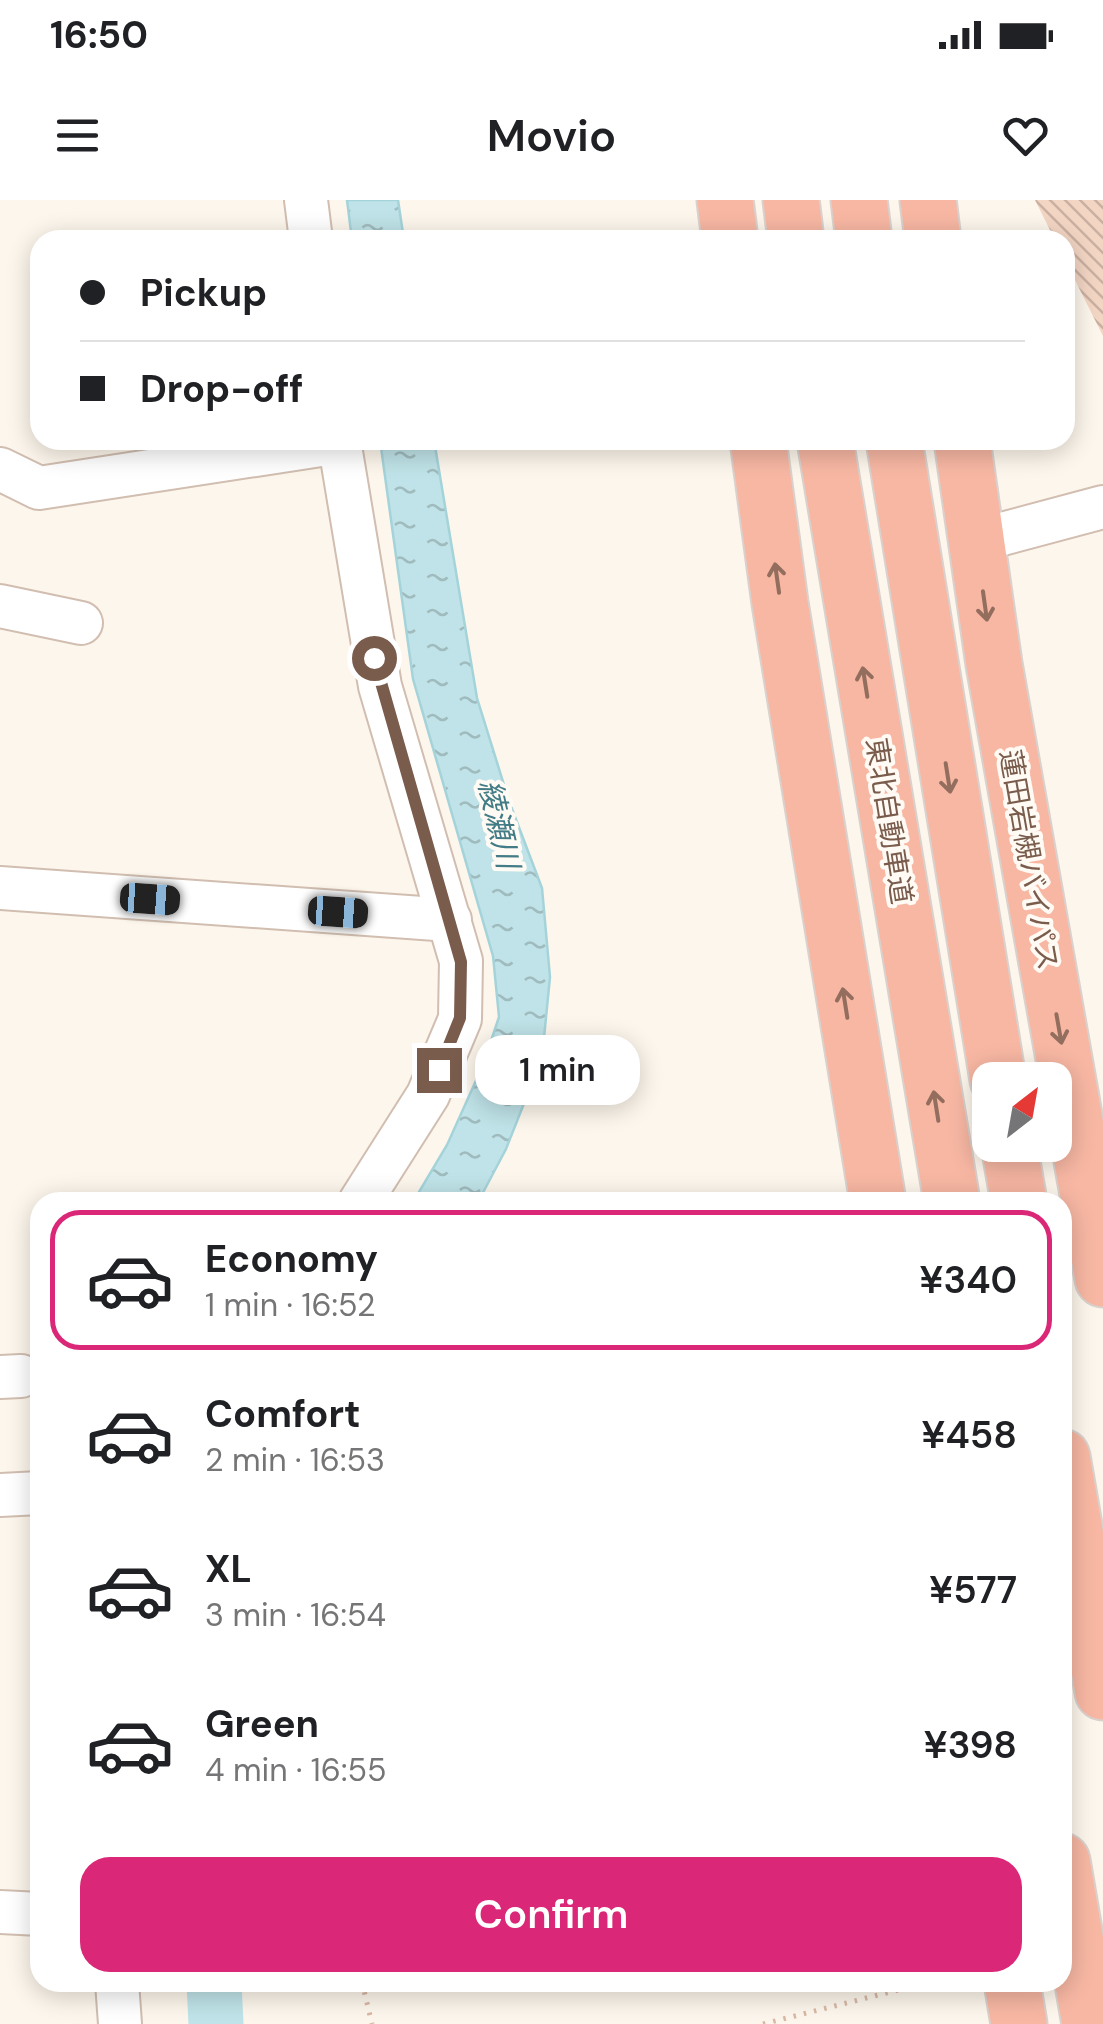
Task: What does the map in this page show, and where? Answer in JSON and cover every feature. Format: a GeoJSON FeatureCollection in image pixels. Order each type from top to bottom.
{"type":"FeatureCollection","features":[{"type":"Feature","properties":{"kind":"highway"},"geometry":{"type":"LineString","coordinates":[[724,200],[728,230]]}},
{"type":"Feature","properties":{"kind":"highway"},"geometry":{"type":"LineString","coordinates":[[791,200],[795,230]]}},
{"type":"Feature","properties":{"kind":"highway"},"geometry":{"type":"LineString","coordinates":[[859,200],[863,230]]}},
{"type":"Feature","properties":{"kind":"highway"},"geometry":{"type":"LineString","coordinates":[[928,200],[932,230]]}},
{"type":"Feature","properties":{"kind":"highway"},"geometry":{"type":"LineString","coordinates":[[759,450],[780,602],[876,1192]]}},
{"type":"Feature","properties":{"kind":"highway","name":"東北自動車道"},"geometry":{"type":"LineString","coordinates":[[827,450],[950,1192]]}},
{"type":"Feature","properties":{"kind":"highway"},"geometry":{"type":"LineString","coordinates":[[896,450],[995,1062]]}},
{"type":"Feature","properties":{"kind":"highway","name":"蓮田岩槻バイパス"},"geometry":{"type":"LineString","coordinates":[[963,450],[997,683],[1102,1265]]}},
{"type":"Feature","properties":{"kind":"highway"},"geometry":{"type":"LineString","coordinates":[[1012,1162],[1017,1192]]}},
{"type":"Feature","properties":{"kind":"highway"},"geometry":{"type":"LineString","coordinates":[[1072,1514],[1103,1692]]}},
{"type":"Feature","properties":{"kind":"highway"},"geometry":{"type":"LineString","coordinates":[[1072,1919],[1090,2024]]}},
{"type":"Feature","properties":{"kind":"highway"},"geometry":{"type":"LineString","coordinates":[[1014,1992],[1019,2024]]}},
{"type":"Feature","properties":{"kind":"street"},"geometry":{"type":"LineString","coordinates":[[306,200],[310,230]]}},
{"type":"Feature","properties":{"kind":"street"},"geometry":{"type":"LineString","coordinates":[[0,469],[39,488],[282,450]]}},
{"type":"Feature","properties":{"kind":"street"},"geometry":{"type":"LineString","coordinates":[[341,450],[380,686],[461,962],[460,1018],[428,1095],[366,1192]]}},
{"type":"Feature","properties":{"kind":"street"},"geometry":{"type":"LineString","coordinates":[[976,541],[1103,507]]}},
{"type":"Feature","properties":{"kind":"street"},"geometry":{"type":"LineString","coordinates":[[0,606],[81,622]]}},
{"type":"Feature","properties":{"kind":"street"},"geometry":{"type":"LineString","coordinates":[[0,888],[450,920]]}},
{"type":"Feature","properties":{"kind":"street"},"geometry":{"type":"LineString","coordinates":[[0,1495],[30,1494]]}},
{"type":"Feature","properties":{"kind":"street"},"geometry":{"type":"LineString","coordinates":[[0,1912],[30,1914]]}},
{"type":"Feature","properties":{"kind":"street"},"geometry":{"type":"LineString","coordinates":[[118,1992],[120,2024]]}},
{"type":"Feature","properties":{"kind":"path"},"geometry":{"type":"LineString","coordinates":[[364,1992],[372,2024]]}},
{"type":"Feature","properties":{"kind":"path"},"geometry":{"type":"LineString","coordinates":[[764,2024],[890,1992]]}},
{"type":"Feature","properties":{"kind":"water"},"geometry":{"type":"Polygon","coordinates":[[[347,200],[398,200],[402,230],[351,230],[347,200]]]}},
{"type":"Feature","properties":{"kind":"water"},"geometry":{"type":"Polygon","coordinates":[[[381,450],[436,450],[477,698],[509,801],[542,888],[550,977],[542,1058],[506,1149],[483,1192],[419,1192],[447,1145],[483,1065],[499,1017],[493,956],[413,679],[381,450]]]}},
{"type":"Feature","properties":{"kind":"building"},"geometry":{"type":"Polygon","coordinates":[[[1035,200],[1103,200],[1103,336],[1075,280],[1075,230],[1050,230],[1035,200]]]}},
{"type":"Feature","properties":{"kind":"waterway","name":"綾瀬川"},"geometry":{"type":"LineString","coordinates":[[214,1992],[216,2024]]}},
{"type":"Feature","properties":{"kind":"route"},"geometry":{"type":"LineString","coordinates":[[374,658],[461,962],[460,1018],[439,1070]]}}]}
